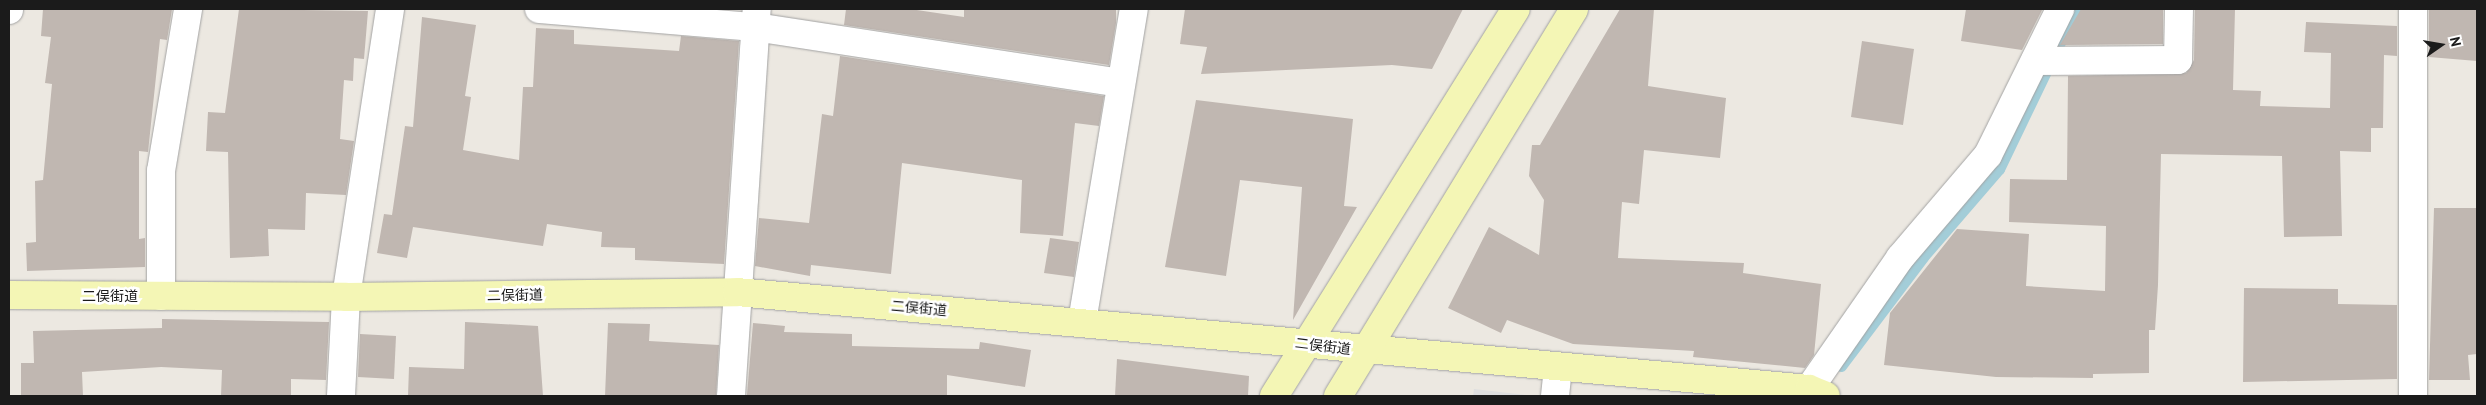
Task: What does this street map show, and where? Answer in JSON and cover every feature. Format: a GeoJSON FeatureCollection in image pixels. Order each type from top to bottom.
{"type":"FeatureCollection","features":[{"type":"Feature","properties":{"kind":"street"},"geometry":{"type":"LineString","coordinates":[[161,296],[162,171],[188,9]]}},
{"type":"Feature","properties":{"kind":"street"},"geometry":{"type":"LineString","coordinates":[[341,396],[346,297],[390,9]]}},
{"type":"Feature","properties":{"kind":"street"},"geometry":{"type":"LineString","coordinates":[[539,9],[756,18],[1121,83]]}},
{"type":"Feature","properties":{"kind":"street"},"geometry":{"type":"LineString","coordinates":[[1082,322],[1134,9]]}},
{"type":"Feature","properties":{"kind":"street"},"geometry":{"type":"LineString","coordinates":[[1274,396],[1304,344],[1516,9]]}},
{"type":"Feature","properties":{"kind":"street"},"geometry":{"type":"LineString","coordinates":[[1338,396],[1574,9]]}},
{"type":"Feature","properties":{"kind":"street"},"geometry":{"type":"LineString","coordinates":[[1817,393],[1900,258],[1988,155],[2049,63],[2060,9]]}},
{"type":"Feature","properties":{"kind":"street"},"geometry":{"type":"LineString","coordinates":[[2049,63],[2178,60],[2179,9]]}},
{"type":"Feature","properties":{"kind":"street"},"geometry":{"type":"LineString","coordinates":[[2413,9],[2413,396]]}},
{"type":"Feature","properties":{"kind":"street"},"geometry":{"type":"LineString","coordinates":[[731,396],[756,18]]}},
{"type":"Feature","properties":{"kind":"street","name":"二俣街道"},"geometry":{"type":"LineString","coordinates":[[9,295],[346,297],[737,292],[1082,322],[1304,344],[1364,352],[1558,368],[1817,393]]}},
{"type":"Feature","properties":{"kind":"street"},"geometry":{"type":"LineString","coordinates":[[1555,396],[1558,368]]}},
{"type":"Feature","properties":{"kind":"shaded area"},"geometry":{"type":"Polygon","coordinates":[[[1474,389],[1535,396],[1473,396],[1474,389]]]}},
{"type":"Feature","properties":{"kind":"building"},"geometry":{"type":"Polygon","coordinates":[[[43,9],[172,9],[167,40],[160,39],[148,152],[139,151],[139,239],[145,238],[145,267],[27,271],[26,243],[36,242],[35,181],[43,180],[52,84],[45,83],[51,37],[41,36],[43,9]]]}},
{"type":"Feature","properties":{"kind":"building"},"geometry":{"type":"Polygon","coordinates":[[[239,9],[368,11],[364,59],[354,58],[353,81],[344,80],[340,139],[354,141],[346,195],[306,193],[305,230],[268,229],[269,256],[230,258],[228,152],[206,151],[208,112],[225,113],[239,9]]]}},
{"type":"Feature","properties":{"kind":"building"},"geometry":{"type":"Polygon","coordinates":[[[846,9],[910,9],[964,17],[964,9],[1116,9],[1116,23],[1109,65],[844,25],[846,9]]]}},
{"type":"Feature","properties":{"kind":"building"},"geometry":{"type":"Polygon","coordinates":[[[1185,9],[1463,9],[1432,69],[1392,65],[1201,74],[1207,47],[1180,44],[1185,9]]]}},
{"type":"Feature","properties":{"kind":"building"},"geometry":{"type":"Polygon","coordinates":[[[1620,9],[1654,9],[1648,86],[1726,98],[1720,158],[1644,150],[1639,204],[1622,202],[1618,258],[1744,263],[1743,273],[1821,284],[1814,355],[1805,368],[1693,357],[1694,351],[1573,344],[1507,320],[1501,333],[1448,308],[1489,227],[1539,255],[1544,200],[1529,176],[1532,145],[1540,145],[1620,9]]]}},
{"type":"Feature","properties":{"kind":"building"},"geometry":{"type":"Polygon","coordinates":[[[1966,9],[2042,10],[2022,50],[1961,41],[1966,9]]]}},
{"type":"Feature","properties":{"kind":"building"},"geometry":{"type":"Polygon","coordinates":[[[2081,9],[2163,9],[2163,44],[2060,45],[2081,9]]]}},
{"type":"Feature","properties":{"kind":"building"},"geometry":{"type":"Polygon","coordinates":[[[2195,9],[2235,9],[2233,90],[2261,91],[2260,106],[2330,108],[2331,53],[2304,52],[2306,22],[2397,26],[2397,56],[2384,55],[2383,128],[2371,128],[2371,152],[2340,151],[2342,236],[2284,237],[2282,156],[2161,154],[2158,285],[2155,330],[2149,330],[2149,373],[2093,374],[2093,378],[1996,377],[1884,365],[1890,313],[1957,229],[2029,234],[2026,286],[2105,291],[2106,226],[2009,222],[2010,179],[2067,180],[2068,76],[2186,73],[2194,60],[2195,9]]]}},
{"type":"Feature","properties":{"kind":"building"},"geometry":{"type":"Polygon","coordinates":[[[2429,9],[2477,9],[2477,61],[2429,57],[2429,9]]]}},
{"type":"Feature","properties":{"kind":"building"},"geometry":{"type":"Polygon","coordinates":[[[422,17],[476,25],[465,96],[471,97],[463,150],[519,160],[523,87],[533,87],[536,28],[574,30],[574,44],[679,51],[681,36],[739,41],[724,264],[635,260],[635,248],[601,247],[602,232],[547,224],[543,246],[413,227],[407,258],[377,253],[384,214],[392,215],[405,126],[413,127],[422,17]]]}},
{"type":"Feature","properties":{"kind":"building"},"geometry":{"type":"Polygon","coordinates":[[[1862,41],[1914,49],[1903,125],[1851,117],[1862,41]]]}},
{"type":"Feature","properties":{"kind":"building"},"geometry":{"type":"Polygon","coordinates":[[[840,56],[1104,96],[1099,126],[1075,123],[1063,236],[1020,233],[1022,180],[902,163],[891,274],[811,265],[810,276],[755,266],[759,218],[809,223],[822,114],[833,116],[840,56]]]}},
{"type":"Feature","properties":{"kind":"building"},"geometry":{"type":"Polygon","coordinates":[[[1196,100],[1353,119],[1344,206],[1357,207],[1293,320],[1302,187],[1240,180],[1226,276],[1165,267],[1196,100]]]}},
{"type":"Feature","properties":{"kind":"building"},"geometry":{"type":"Polygon","coordinates":[[[2434,208],[2477,208],[2477,354],[2468,355],[2470,380],[2429,380],[2434,208]]]}},
{"type":"Feature","properties":{"kind":"building"},"geometry":{"type":"Polygon","coordinates":[[[1050,238],[1079,242],[1074,277],[1044,273],[1050,238]]]}},
{"type":"Feature","properties":{"kind":"building"},"geometry":{"type":"Polygon","coordinates":[[[2244,288],[2338,289],[2338,304],[2397,305],[2397,379],[2243,382],[2244,288]]]}},
{"type":"Feature","properties":{"kind":"building"},"geometry":{"type":"Polygon","coordinates":[[[162,319],[329,322],[326,380],[291,379],[291,396],[221,396],[222,370],[161,367],[82,372],[83,396],[21,396],[21,363],[34,363],[33,331],[162,328],[162,319]]]}},
{"type":"Feature","properties":{"kind":"building"},"geometry":{"type":"Polygon","coordinates":[[[465,322],[538,326],[543,396],[408,396],[409,367],[464,369],[465,322]]]}},
{"type":"Feature","properties":{"kind":"building"},"geometry":{"type":"Polygon","coordinates":[[[608,323],[650,324],[649,341],[719,345],[716,396],[605,396],[608,323]]]}},
{"type":"Feature","properties":{"kind":"building"},"geometry":{"type":"Polygon","coordinates":[[[753,323],[785,326],[784,332],[852,334],[852,346],[979,349],[980,342],[1031,350],[1025,387],[947,375],[947,396],[747,395],[753,323]]]}},
{"type":"Feature","properties":{"kind":"building"},"geometry":{"type":"Polygon","coordinates":[[[360,334],[396,336],[394,379],[358,377],[360,334]]]}},
{"type":"Feature","properties":{"kind":"building"},"geometry":{"type":"Polygon","coordinates":[[[1117,359],[1249,376],[1248,396],[1115,396],[1117,359]]]}},
{"type":"Feature","properties":{"kind":"waterway"},"geometry":{"type":"LineString","coordinates":[[1841,366],[1923,257],[1999,169],[2076,9]]}}]}
